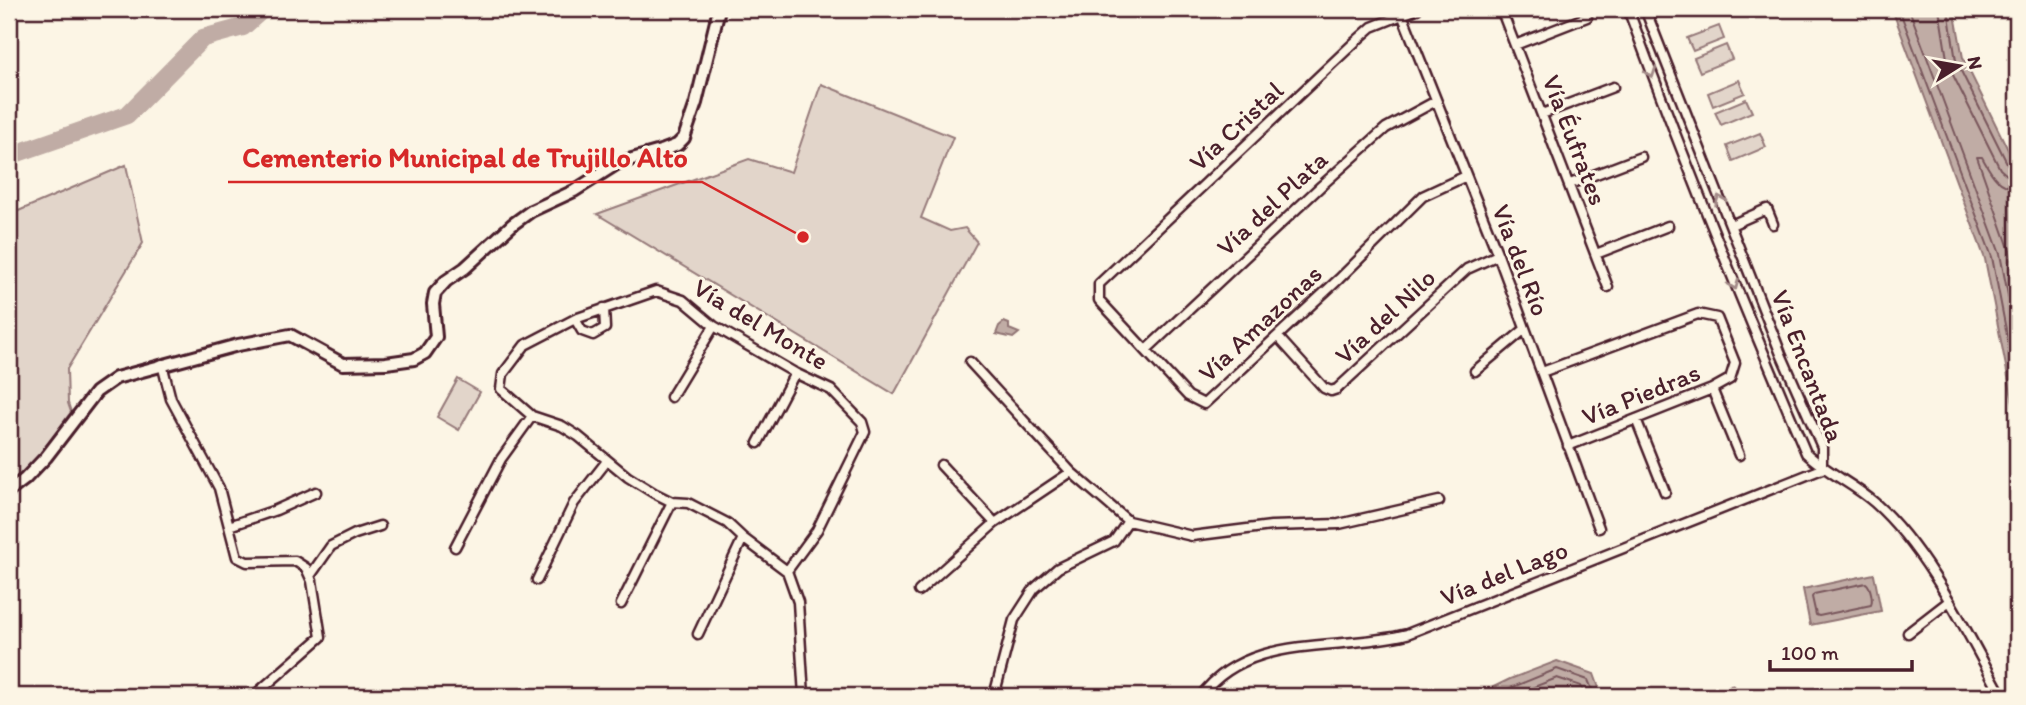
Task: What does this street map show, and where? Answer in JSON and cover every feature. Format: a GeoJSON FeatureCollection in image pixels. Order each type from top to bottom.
{"type":"FeatureCollection","features":[{"type":"Feature","properties":{"kind":"main road"},"geometry":{"type":"LineString","coordinates":[[9,491],[25,480],[103,386],[116,378],[238,345],[290,335],[343,364],[386,363],[414,359],[425,353],[436,337],[433,304],[435,293],[513,224],[531,211],[574,191],[618,163],[664,150],[677,145],[684,138],[696,103],[719,9]]}},
{"type":"Feature","properties":{"kind":"street","name":"Vía Cristal"},"geometry":{"type":"LineString","coordinates":[[1099,292],[1099,284],[1355,42],[1372,27],[1401,11],[1417,9]]}},
{"type":"Feature","properties":{"kind":"street","name":"Vía Éufrates"},"geometry":{"type":"LineString","coordinates":[[1501,9],[1608,287]]}},
{"type":"Feature","properties":{"kind":"street","name":"Vía Encantada"},"geometry":{"type":"LineString","coordinates":[[1628,9],[1748,319],[1806,453],[1822,469]]}},
{"type":"Feature","properties":{"kind":"street","name":"Vía Encantada"},"geometry":{"type":"LineString","coordinates":[[1645,9],[1781,354],[1822,447],[1822,469]]}},
{"type":"Feature","properties":{"kind":"street","name":"Vía del Río"},"geometry":{"type":"LineString","coordinates":[[1401,11],[1497,254],[1599,528]]}},
{"type":"Feature","properties":{"kind":"street"},"geometry":{"type":"LineString","coordinates":[[1515,44],[1587,17]]}},
{"type":"Feature","properties":{"kind":"street"},"geometry":{"type":"LineString","coordinates":[[1542,114],[1613,87]]}},
{"type":"Feature","properties":{"kind":"street","name":"Vía del Plata"},"geometry":{"type":"LineString","coordinates":[[1146,350],[1386,128],[1436,101]]}},
{"type":"Feature","properties":{"kind":"street"},"geometry":{"type":"LineString","coordinates":[[1570,184],[1640,157]]}},
{"type":"Feature","properties":{"kind":"street","name":"Vía Amazonas"},"geometry":{"type":"LineString","coordinates":[[1099,292],[1099,300],[1188,396],[1204,404],[1278,337],[1423,196],[1466,176]]}},
{"type":"Feature","properties":{"kind":"street"},"geometry":{"type":"LineString","coordinates":[[1731,225],[1767,209],[1773,224]]}},
{"type":"Feature","properties":{"kind":"street"},"geometry":{"type":"LineString","coordinates":[[1596,254],[1668,226]]}},
{"type":"Feature","properties":{"kind":"street","name":"Vía del Nilo"},"geometry":{"type":"LineString","coordinates":[[1278,337],[1324,388],[1331,391],[1337,389],[1467,269],[1497,254]]}},
{"type":"Feature","properties":{"kind":"street","name":"Vía del Monte"},"geometry":{"type":"LineString","coordinates":[[656,291],[682,300],[714,326],[795,373],[831,390],[862,422],[865,432],[817,530],[787,571],[727,523],[688,503],[672,502],[628,477],[570,431],[532,416],[501,389],[503,374],[525,345],[575,319],[604,308],[656,291]]}},
{"type":"Feature","properties":{"kind":"street"},"geometry":{"type":"LineString","coordinates":[[575,319],[582,331],[593,335],[605,328],[604,308]]}},
{"type":"Feature","properties":{"kind":"street","name":"Vía Piedras"},"geometry":{"type":"LineString","coordinates":[[1542,372],[1698,314],[1717,318],[1735,363],[1730,379],[1713,389],[1567,446]]}},
{"type":"Feature","properties":{"kind":"street"},"geometry":{"type":"LineString","coordinates":[[671,397],[714,326]]}},
{"type":"Feature","properties":{"kind":"street"},"geometry":{"type":"LineString","coordinates":[[1475,372],[1525,329]]}},
{"type":"Feature","properties":{"kind":"street"},"geometry":{"type":"LineString","coordinates":[[970,362],[1071,472],[1128,522],[1192,536],[1271,526],[1339,524],[1438,501]]}},
{"type":"Feature","properties":{"kind":"street"},"geometry":{"type":"LineString","coordinates":[[162,364],[171,399],[219,488],[236,557],[247,562],[295,561],[306,568],[310,576],[321,637],[255,695]]}},
{"type":"Feature","properties":{"kind":"street"},"geometry":{"type":"LineString","coordinates":[[758,443],[795,373]]}},
{"type":"Feature","properties":{"kind":"street"},"geometry":{"type":"LineString","coordinates":[[1713,389],[1739,455]]}},
{"type":"Feature","properties":{"kind":"street"},"geometry":{"type":"LineString","coordinates":[[455,547],[501,459],[532,416]]}},
{"type":"Feature","properties":{"kind":"street"},"geometry":{"type":"LineString","coordinates":[[1636,419],[1665,492]]}},
{"type":"Feature","properties":{"kind":"street"},"geometry":{"type":"LineString","coordinates":[[537,580],[574,503],[607,461]]}},
{"type":"Feature","properties":{"kind":"street"},"geometry":{"type":"LineString","coordinates":[[941,465],[995,523]]}},
{"type":"Feature","properties":{"kind":"street"},"geometry":{"type":"LineString","coordinates":[[1822,469],[1875,503],[1921,555],[2002,696]]}},
{"type":"Feature","properties":{"kind":"street","name":"Vía del Lago"},"geometry":{"type":"LineString","coordinates":[[1201,696],[1231,667],[1270,651],[1378,642],[1407,634],[1822,469]]}},
{"type":"Feature","properties":{"kind":"street"},"geometry":{"type":"LineString","coordinates":[[919,591],[995,523],[1071,472]]}},
{"type":"Feature","properties":{"kind":"street"},"geometry":{"type":"LineString","coordinates":[[229,526],[276,510],[316,492]]}},
{"type":"Feature","properties":{"kind":"street"},"geometry":{"type":"LineString","coordinates":[[621,604],[672,502]]}},
{"type":"Feature","properties":{"kind":"street"},"geometry":{"type":"LineString","coordinates":[[994,696],[1014,621],[1034,589],[1058,568],[1114,541],[1128,522]]}},
{"type":"Feature","properties":{"kind":"street"},"geometry":{"type":"LineString","coordinates":[[310,576],[331,546],[380,526]]}},
{"type":"Feature","properties":{"kind":"street"},"geometry":{"type":"LineString","coordinates":[[698,634],[743,538]]}},
{"type":"Feature","properties":{"kind":"street"},"geometry":{"type":"LineString","coordinates":[[787,571],[799,603],[804,696]]}},
{"type":"Feature","properties":{"kind":"street"},"geometry":{"type":"LineString","coordinates":[[1908,633],[1948,602]]}},
{"type":"Feature","properties":{"kind":"shaded area"},"geometry":{"type":"Polygon","coordinates":[[[1719,26],[1724,39],[1693,51],[1687,38],[1719,26]]]}},
{"type":"Feature","properties":{"kind":"shaded area"},"geometry":{"type":"Polygon","coordinates":[[[1726,45],[1732,59],[1700,72],[1694,58],[1726,45]]]}},
{"type":"Feature","properties":{"kind":"shaded area"},"geometry":{"type":"Polygon","coordinates":[[[1739,80],[1745,93],[1713,106],[1708,93],[1739,80]]]}},
{"type":"Feature","properties":{"kind":"shaded area"},"geometry":{"type":"Polygon","coordinates":[[[821,84],[953,137],[921,218],[950,231],[965,228],[977,242],[894,394],[597,214],[749,159],[791,172],[821,84]]]}},
{"type":"Feature","properties":{"kind":"shaded area"},"geometry":{"type":"Polygon","coordinates":[[[1746,99],[1752,112],[1721,125],[1715,112],[1746,99]]]}},
{"type":"Feature","properties":{"kind":"shaded area"},"geometry":{"type":"Polygon","coordinates":[[[1760,133],[1766,147],[1733,161],[1727,146],[1760,133]]]}},
{"type":"Feature","properties":{"kind":"shaded area"},"geometry":{"type":"Polygon","coordinates":[[[126,165],[143,243],[67,369],[68,403],[71,412],[26,473],[9,485],[9,215],[126,165]]]}},
{"type":"Feature","properties":{"kind":"shaded area"},"geometry":{"type":"Polygon","coordinates":[[[458,379],[480,392],[459,430],[437,417],[458,379]]]}},
{"type":"Feature","properties":{"kind":"water"},"geometry":{"type":"Polygon","coordinates":[[[1892,9],[1954,9],[1963,58],[2017,168],[2017,423],[1985,259],[1892,9]]]}},
{"type":"Feature","properties":{"kind":"water"},"geometry":{"type":"Polygon","coordinates":[[[1004,322],[1009,324],[1009,329],[1019,333],[1013,338],[996,334],[1004,322]]]}},
{"type":"Feature","properties":{"kind":"water"},"geometry":{"type":"Polygon","coordinates":[[[1874,574],[1881,611],[1810,625],[1803,589],[1874,574]]]}},
{"type":"Feature","properties":{"kind":"water"},"geometry":{"type":"Polygon","coordinates":[[[1557,661],[1594,674],[1602,696],[1475,696],[1510,679],[1557,661]]]}},
{"type":"Feature","properties":{"kind":"waterway"},"geometry":{"type":"LineString","coordinates":[[9,156],[127,115],[203,38],[243,27],[263,9]]}},
{"type":"Feature","properties":{"kind":"place","name":"Cementerio Municipal de Trujillo Alto"},"geometry":{"type":"Point","coordinates":[803,237]}}]}
